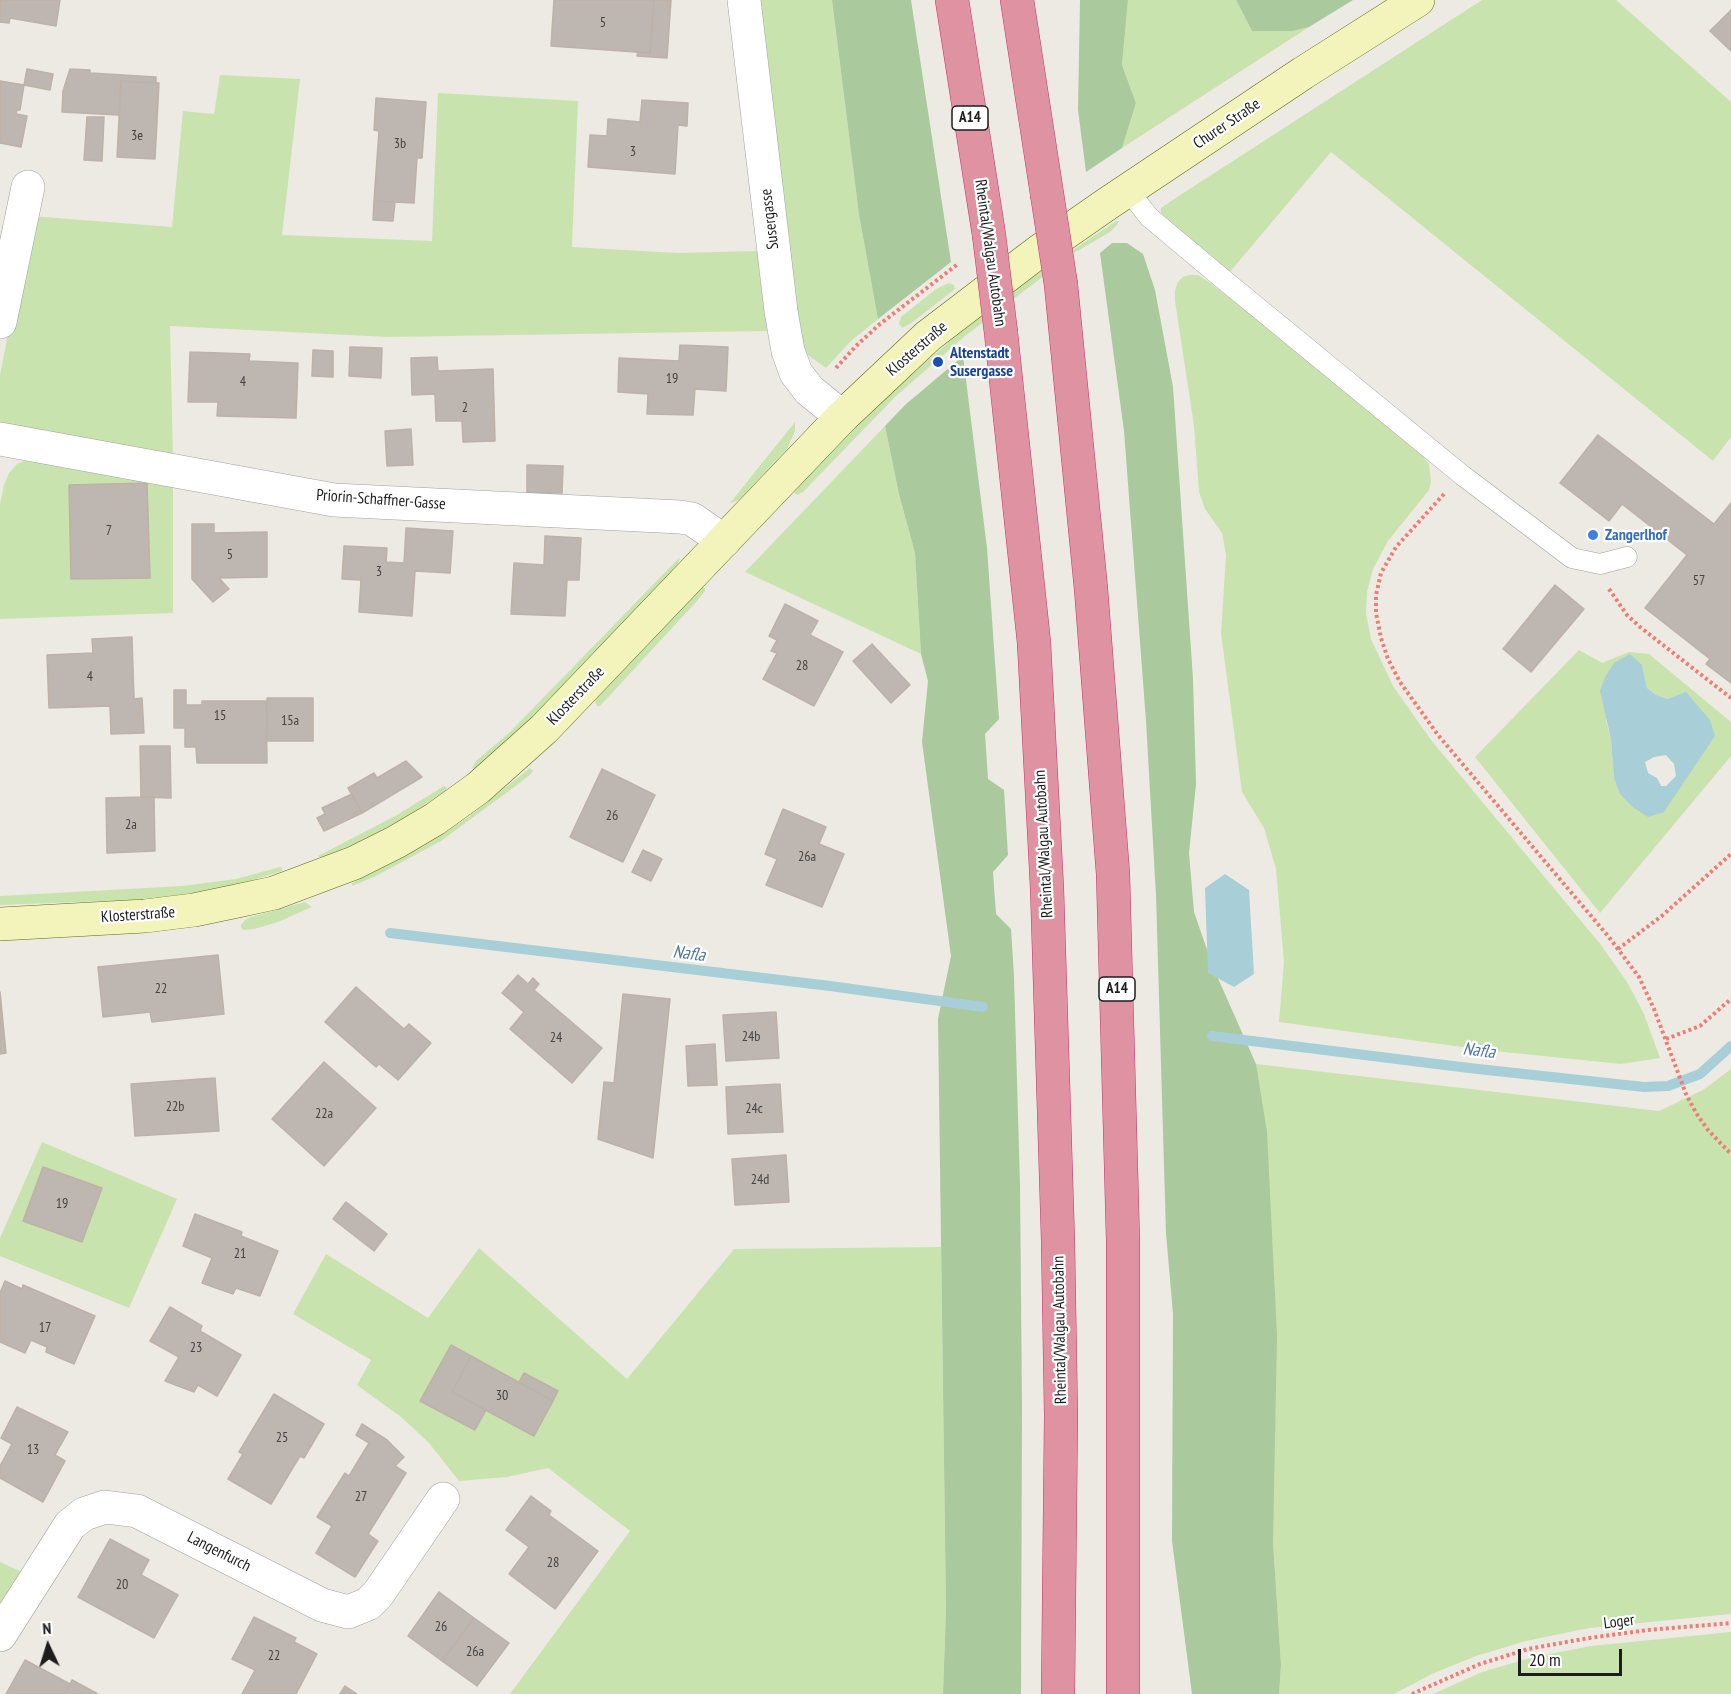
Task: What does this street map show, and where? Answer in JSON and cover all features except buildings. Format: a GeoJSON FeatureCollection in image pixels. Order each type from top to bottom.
{"type":"FeatureCollection","features":[{"type":"Feature","properties":{"kind":"highway","name":"Rheintal/Walgau Autobahn"},"geometry":{"type":"LineString","coordinates":[[952,0],[989,235],[1034,643],[1047,888],[1058,1241],[1061,1403],[1058,1694]]}},
{"type":"Feature","properties":{"kind":"highway","name":"A14"},"geometry":{"type":"LineString","coordinates":[[1017,0],[1061,285],[1091,590],[1113,874],[1124,1253],[1123,1694]]}},
{"type":"Feature","properties":{"kind":"main road","name":"Churer Straße"},"geometry":{"type":"LineString","coordinates":[[1038,252],[1303,73],[1418,0]]}},
{"type":"Feature","properties":{"kind":"main road","name":"Klosterstraße"},"geometry":{"type":"LineString","coordinates":[[0,924],[145,916],[220,905],[274,892],[316,878],[396,842],[435,819],[509,762],[559,714],[842,417],[928,336],[1038,252]]}},
{"type":"Feature","properties":{"kind":"street","name":"Susergasse"},"geometry":{"type":"LineString","coordinates":[[744,0],[781,311],[788,351],[796,373],[813,393],[842,417]]}},
{"type":"Feature","properties":{"kind":"street"},"geometry":{"type":"LineString","coordinates":[[0,322],[28,187]]}},
{"type":"Feature","properties":{"kind":"street","name":"Priorin-Schaffner-Gasse"},"geometry":{"type":"LineString","coordinates":[[0,439],[334,500],[680,517],[692,519],[724,541]]}},
{"type":"Feature","properties":{"kind":"street","name":"Langenfurch"},"geometry":{"type":"LineString","coordinates":[[0,1635],[70,1526],[84,1514],[105,1507],[137,1511],[322,1605],[348,1612],[368,1604],[378,1594],[443,1499]]}},
{"type":"Feature","properties":{"kind":"lane"},"geometry":{"type":"LineString","coordinates":[[1130,188],[1149,217],[1462,475],[1572,558],[1600,564],[1627,557]]}},
{"type":"Feature","properties":{"kind":"path"},"geometry":{"type":"LineString","coordinates":[[813,393],[872,331],[961,262]]}},
{"type":"Feature","properties":{"kind":"path"},"geometry":{"type":"LineString","coordinates":[[1462,475],[1396,547],[1382,573],[1376,594],[1376,613],[1381,638],[1400,682],[1438,735],[1639,977],[1654,1009],[1686,1094],[1708,1130],[1731,1154]]}},
{"type":"Feature","properties":{"kind":"path"},"geometry":{"type":"LineString","coordinates":[[1600,564],[1608,588],[1627,615],[1731,698]]}},
{"type":"Feature","properties":{"kind":"path"},"geometry":{"type":"LineString","coordinates":[[1618,949],[1663,915],[1731,854]]}},
{"type":"Feature","properties":{"kind":"path"},"geometry":{"type":"LineString","coordinates":[[1666,1039],[1700,1026],[1731,999]]}},
{"type":"Feature","properties":{"kind":"path","name":"Loger"},"geometry":{"type":"LineString","coordinates":[[1412,1694],[1480,1664],[1528,1649],[1589,1638],[1731,1623]]}},
{"type":"Feature","properties":{"kind":"green space"},"geometry":{"type":"Polygon","coordinates":[[[758,0],[832,0],[859,215],[878,319],[851,341],[826,368],[805,353],[801,346],[758,0]]]}},
{"type":"Feature","properties":{"kind":"green space"},"geometry":{"type":"Polygon","coordinates":[[[832,0],[911,0],[951,262],[878,319],[859,215],[832,0]]]}},
{"type":"Feature","properties":{"kind":"green space"},"geometry":{"type":"Polygon","coordinates":[[[1080,0],[1128,0],[1122,65],[1136,103],[1122,148],[1086,172],[1078,110],[1080,0]]]}},
{"type":"Feature","properties":{"kind":"green space"},"geometry":{"type":"Polygon","coordinates":[[[1128,0],[1236,0],[1252,31],[1293,31],[1309,27],[1122,148],[1136,103],[1122,65],[1128,0]]]}},
{"type":"Feature","properties":{"kind":"green space"},"geometry":{"type":"Polygon","coordinates":[[[1236,0],[1353,0],[1309,27],[1293,31],[1252,31],[1236,0]]]}},
{"type":"Feature","properties":{"kind":"green space"},"geometry":{"type":"Polygon","coordinates":[[[1482,0],[1616,0],[1731,102],[1731,437],[1713,461],[1331,152],[1229,273],[1161,215],[1161,208],[1171,201],[1482,0]]]}},
{"type":"Feature","properties":{"kind":"green space"},"geometry":{"type":"Polygon","coordinates":[[[220,75],[300,79],[282,235],[432,241],[438,93],[578,101],[572,247],[678,253],[757,251],[767,331],[388,337],[170,326],[173,458],[0,425],[0,375],[31,216],[172,227],[183,111],[214,114],[220,75]]]}},
{"type":"Feature","properties":{"kind":"green space"},"geometry":{"type":"Polygon","coordinates":[[[1119,221],[1110,232],[1074,253],[965,336],[896,396],[803,492],[797,495],[794,492],[807,476],[891,393],[966,327],[1012,291],[1119,221]]]}},
{"type":"Feature","properties":{"kind":"green space"},"geometry":{"type":"Polygon","coordinates":[[[1112,243],[1127,243],[1143,254],[1155,290],[1173,387],[1193,679],[1196,784],[1189,853],[1194,912],[1213,967],[1256,1064],[1267,1132],[1277,1336],[1273,1542],[1281,1665],[1279,1694],[1192,1694],[1172,1541],[1173,1314],[1166,1233],[1156,895],[1146,721],[1124,431],[1100,253],[1112,243]]]}},
{"type":"Feature","properties":{"kind":"green space"},"geometry":{"type":"Polygon","coordinates":[[[1190,275],[1198,275],[1209,282],[1271,330],[1423,456],[1429,464],[1431,482],[1429,490],[1388,541],[1373,569],[1367,592],[1366,614],[1371,639],[1393,686],[1431,740],[1601,945],[1627,982],[1644,1014],[1660,1058],[1621,1064],[1484,1050],[1279,1022],[1284,962],[1276,869],[1264,828],[1242,792],[1221,633],[1226,555],[1222,533],[1205,509],[1199,492],[1194,426],[1175,301],[1178,282],[1190,275]]]}},
{"type":"Feature","properties":{"kind":"green space"},"geometry":{"type":"Polygon","coordinates":[[[949,283],[954,285],[955,289],[902,328],[899,324],[901,317],[936,289],[949,283]]]}},
{"type":"Feature","properties":{"kind":"green space"},"geometry":{"type":"Polygon","coordinates":[[[963,356],[987,548],[999,719],[985,734],[988,779],[1004,790],[1008,855],[993,872],[996,914],[1011,929],[1014,977],[1020,1185],[1021,1694],[943,1694],[946,1609],[938,1019],[951,956],[922,742],[928,681],[921,654],[915,553],[899,494],[885,426],[905,405],[963,356]]]}},
{"type":"Feature","properties":{"kind":"green space"},"geometry":{"type":"Polygon","coordinates":[[[795,422],[795,431],[787,449],[739,500],[730,503],[795,422]]]}},
{"type":"Feature","properties":{"kind":"green space"},"geometry":{"type":"Polygon","coordinates":[[[885,426],[899,494],[915,553],[921,654],[745,572],[885,426]]]}},
{"type":"Feature","properties":{"kind":"green space"},"geometry":{"type":"Polygon","coordinates":[[[27,460],[173,481],[173,613],[0,619],[0,504],[9,473],[17,464],[27,460]]]}},
{"type":"Feature","properties":{"kind":"green space"},"geometry":{"type":"Polygon","coordinates":[[[680,557],[677,566],[662,583],[543,707],[473,769],[476,761],[509,733],[680,557]]]}},
{"type":"Feature","properties":{"kind":"green space"},"geometry":{"type":"Polygon","coordinates":[[[700,587],[705,588],[705,591],[697,601],[600,706],[597,706],[595,701],[604,690],[700,587]]]}},
{"type":"Feature","properties":{"kind":"green space"},"geometry":{"type":"Polygon","coordinates":[[[1579,650],[1602,663],[1629,652],[1649,654],[1731,722],[1731,756],[1600,913],[1475,757],[1579,650]],[[1642,665],[1606,720],[1611,739],[1614,778],[1648,817],[1715,736],[1668,699],[1656,695],[1647,688],[1642,665]]]}},
{"type":"Feature","properties":{"kind":"green space"},"geometry":{"type":"Polygon","coordinates":[[[530,768],[533,771],[531,774],[441,841],[376,876],[352,886],[352,883],[425,845],[467,818],[530,768]]]}},
{"type":"Feature","properties":{"kind":"green space"},"geometry":{"type":"Polygon","coordinates":[[[444,786],[447,788],[445,792],[399,821],[362,841],[321,858],[318,856],[397,815],[444,786]]]}},
{"type":"Feature","properties":{"kind":"green space"},"geometry":{"type":"Polygon","coordinates":[[[280,867],[282,871],[237,885],[181,895],[132,900],[0,905],[0,896],[182,886],[236,879],[280,867]]]}},
{"type":"Feature","properties":{"kind":"green space"},"geometry":{"type":"Polygon","coordinates":[[[305,902],[312,907],[278,922],[254,929],[241,928],[245,920],[251,917],[305,902]]]}},
{"type":"Feature","properties":{"kind":"green space"},"geometry":{"type":"Polygon","coordinates":[[[1256,1064],[1659,1111],[1703,1090],[1731,1069],[1731,1614],[1589,1628],[1526,1641],[1476,1656],[1432,1674],[1394,1694],[1279,1694],[1281,1665],[1273,1542],[1256,1064]]]}},
{"type":"Feature","properties":{"kind":"green space"},"geometry":{"type":"Polygon","coordinates":[[[42,1142],[177,1199],[129,1308],[0,1256],[0,1238],[42,1142]]]}},
{"type":"Feature","properties":{"kind":"green space"},"geometry":{"type":"Polygon","coordinates":[[[941,1247],[946,1609],[943,1694],[510,1694],[630,1531],[548,1468],[507,1477],[459,1481],[429,1443],[401,1417],[357,1385],[371,1360],[293,1314],[326,1254],[428,1318],[479,1248],[627,1379],[734,1249],[941,1247]]]}},
{"type":"Feature","properties":{"kind":"green space"},"geometry":{"type":"Polygon","coordinates":[[[0,1562],[24,1573],[0,1608],[0,1562]]]}},
{"type":"Feature","properties":{"kind":"green space"},"geometry":{"type":"Polygon","coordinates":[[[1731,1632],[1731,1694],[1433,1694],[1482,1672],[1530,1658],[1591,1646],[1731,1632]]]}},
{"type":"Feature","properties":{"kind":"water"},"geometry":{"type":"Polygon","coordinates":[[[1630,654],[1642,665],[1647,688],[1656,695],[1668,699],[1686,692],[1710,720],[1715,736],[1664,812],[1648,817],[1634,808],[1620,794],[1614,778],[1611,739],[1600,691],[1614,663],[1630,654]],[[1666,755],[1654,757],[1645,762],[1648,773],[1657,778],[1661,786],[1666,786],[1676,776],[1674,764],[1666,755]]]}},
{"type":"Feature","properties":{"kind":"water"},"geometry":{"type":"Polygon","coordinates":[[[1225,874],[1249,890],[1254,974],[1234,987],[1208,973],[1205,888],[1225,874]]]}},
{"type":"Feature","properties":{"kind":"waterway","name":"Nafla"},"geometry":{"type":"LineString","coordinates":[[390,933],[830,986],[983,1007]]}},
{"type":"Feature","properties":{"kind":"waterway","name":"Nafla"},"geometry":{"type":"LineString","coordinates":[[1212,1036],[1644,1087],[1668,1086],[1700,1074],[1731,1046]]}},
{"type":"Feature","properties":{"kind":"place","name":"Altenstadt Susergasse"},"geometry":{"type":"Point","coordinates":[938,362]}},
{"type":"Feature","properties":{"kind":"place","name":"Zangerlhof"},"geometry":{"type":"Point","coordinates":[1593,535]}}]}
